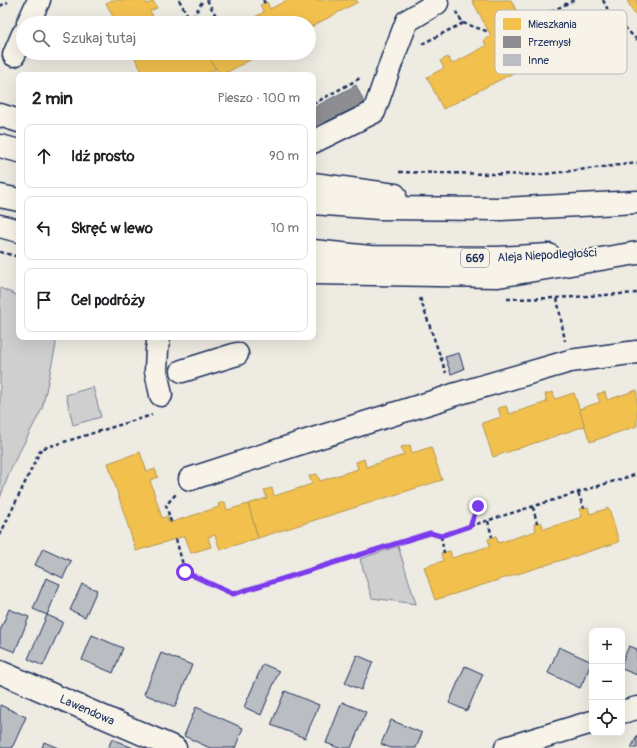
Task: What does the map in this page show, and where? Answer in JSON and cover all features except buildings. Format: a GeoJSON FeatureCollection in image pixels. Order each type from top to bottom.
{"type":"FeatureCollection","features":[{"type":"Feature","properties":{"kind":"main road"},"geometry":{"type":"LineString","coordinates":[[31,16],[39,0]]}},
{"type":"Feature","properties":{"kind":"main road"},"geometry":{"type":"LineString","coordinates":[[316,141],[374,112],[392,60],[408,21],[437,2],[436,0]]}},
{"type":"Feature","properties":{"kind":"main road"},"geometry":{"type":"LineString","coordinates":[[14,55],[16,50]]}},
{"type":"Feature","properties":{"kind":"main road"},"geometry":{"type":"LineString","coordinates":[[0,115],[16,120]]}},
{"type":"Feature","properties":{"kind":"main road"},"geometry":{"type":"LineString","coordinates":[[0,146],[16,150]]}},
{"type":"Feature","properties":{"kind":"main road"},"geometry":{"type":"LineString","coordinates":[[316,184],[501,209]]}},
{"type":"Feature","properties":{"kind":"main road"},"geometry":{"type":"LineString","coordinates":[[0,196],[16,199]]}},
{"type":"Feature","properties":{"kind":"main road"},"geometry":{"type":"LineString","coordinates":[[316,203],[379,208],[501,209],[637,202]]}},
{"type":"Feature","properties":{"kind":"main road"},"geometry":{"type":"LineString","coordinates":[[0,226],[16,230]]}},
{"type":"Feature","properties":{"kind":"main road","name":"Aleja Niepodległości"},"geometry":{"type":"LineString","coordinates":[[316,251],[370,257],[497,258],[637,252]]}},
{"type":"Feature","properties":{"kind":"main road"},"geometry":{"type":"LineString","coordinates":[[316,273],[498,276],[637,252]]}},
{"type":"Feature","properties":{"kind":"main road"},"geometry":{"type":"LineString","coordinates":[[159,340],[157,348],[156,371],[160,404]]}},
{"type":"Feature","properties":{"kind":"main road"},"geometry":{"type":"LineString","coordinates":[[190,479],[453,395],[570,361],[637,352]]}},
{"type":"Feature","properties":{"kind":"main road"},"geometry":{"type":"LineString","coordinates":[[182,371],[237,354]]}},
{"type":"Feature","properties":{"kind":"main road","name":"Lawendowa"},"geometry":{"type":"LineString","coordinates":[[0,672],[175,748]]}},
{"type":"Feature","properties":{"kind":"main road"},"geometry":{"type":"LineString","coordinates":[[625,711],[637,708]]}},
{"type":"Feature","properties":{"kind":"main road"},"geometry":{"type":"LineString","coordinates":[[506,748],[589,723]]}},
{"type":"Feature","properties":{"kind":"path"},"geometry":{"type":"LineString","coordinates":[[178,0],[187,16]]}},
{"type":"Feature","properties":{"kind":"path"},"geometry":{"type":"LineString","coordinates":[[194,16],[203,0]]}},
{"type":"Feature","properties":{"kind":"path"},"geometry":{"type":"LineString","coordinates":[[207,0],[216,16]]}},
{"type":"Feature","properties":{"kind":"path"},"geometry":{"type":"LineString","coordinates":[[554,10],[574,0]]}},
{"type":"Feature","properties":{"kind":"path"},"geometry":{"type":"LineString","coordinates":[[603,0],[608,10]]}},
{"type":"Feature","properties":{"kind":"path"},"geometry":{"type":"LineString","coordinates":[[0,6],[8,2]]}},
{"type":"Feature","properties":{"kind":"path"},"geometry":{"type":"LineString","coordinates":[[463,23],[489,32]]}},
{"type":"Feature","properties":{"kind":"path"},"geometry":{"type":"LineString","coordinates":[[627,30],[637,40]]}},
{"type":"Feature","properties":{"kind":"path"},"geometry":{"type":"LineString","coordinates":[[396,172],[537,175],[637,163]]}},
{"type":"Feature","properties":{"kind":"path"},"geometry":{"type":"LineString","coordinates":[[0,252],[16,256]]}},
{"type":"Feature","properties":{"kind":"path"},"geometry":{"type":"LineString","coordinates":[[420,298],[453,395]]}},
{"type":"Feature","properties":{"kind":"path"},"geometry":{"type":"LineString","coordinates":[[556,298],[570,361]]}},
{"type":"Feature","properties":{"kind":"path"},"geometry":{"type":"LineString","coordinates":[[0,535],[41,449],[160,404]]}},
{"type":"Feature","properties":{"kind":"path"},"geometry":{"type":"LineString","coordinates":[[176,539],[185,572],[233,594],[430,533],[441,536],[637,474]]}},
{"type":"Feature","properties":{"kind":"path"},"geometry":{"type":"LineString","coordinates":[[171,522],[166,505],[190,479]]}},
{"type":"Feature","properties":{"kind":"path"},"geometry":{"type":"LineString","coordinates":[[578,493],[584,508]]}},
{"type":"Feature","properties":{"kind":"path"},"geometry":{"type":"LineString","coordinates":[[470,526],[478,506]]}},
{"type":"Feature","properties":{"kind":"path"},"geometry":{"type":"LineString","coordinates":[[533,507],[537,523]]}},
{"type":"Feature","properties":{"kind":"path"},"geometry":{"type":"LineString","coordinates":[[488,521],[492,537]]}},
{"type":"Feature","properties":{"kind":"path"},"geometry":{"type":"LineString","coordinates":[[441,536],[444,553]]}},
{"type":"Feature","properties":{"kind":"shaded area"},"geometry":{"type":"Polygon","coordinates":[[[0,288],[16,295],[16,340],[55,340],[56,345],[42,409],[12,466],[0,498],[0,288]]]}},
{"type":"Feature","properties":{"kind":"shaded area"},"geometry":{"type":"Polygon","coordinates":[[[93,387],[101,417],[73,425],[66,395],[93,387]]]}},
{"type":"Feature","properties":{"kind":"shaded area"},"geometry":{"type":"Polygon","coordinates":[[[398,546],[416,604],[372,598],[360,559],[398,546]]]}},
{"type":"Feature","properties":{"kind":"route"},"geometry":{"type":"LineString","coordinates":[[185,572],[233,594],[430,533],[441,536],[470,526],[478,506]]}}]}
